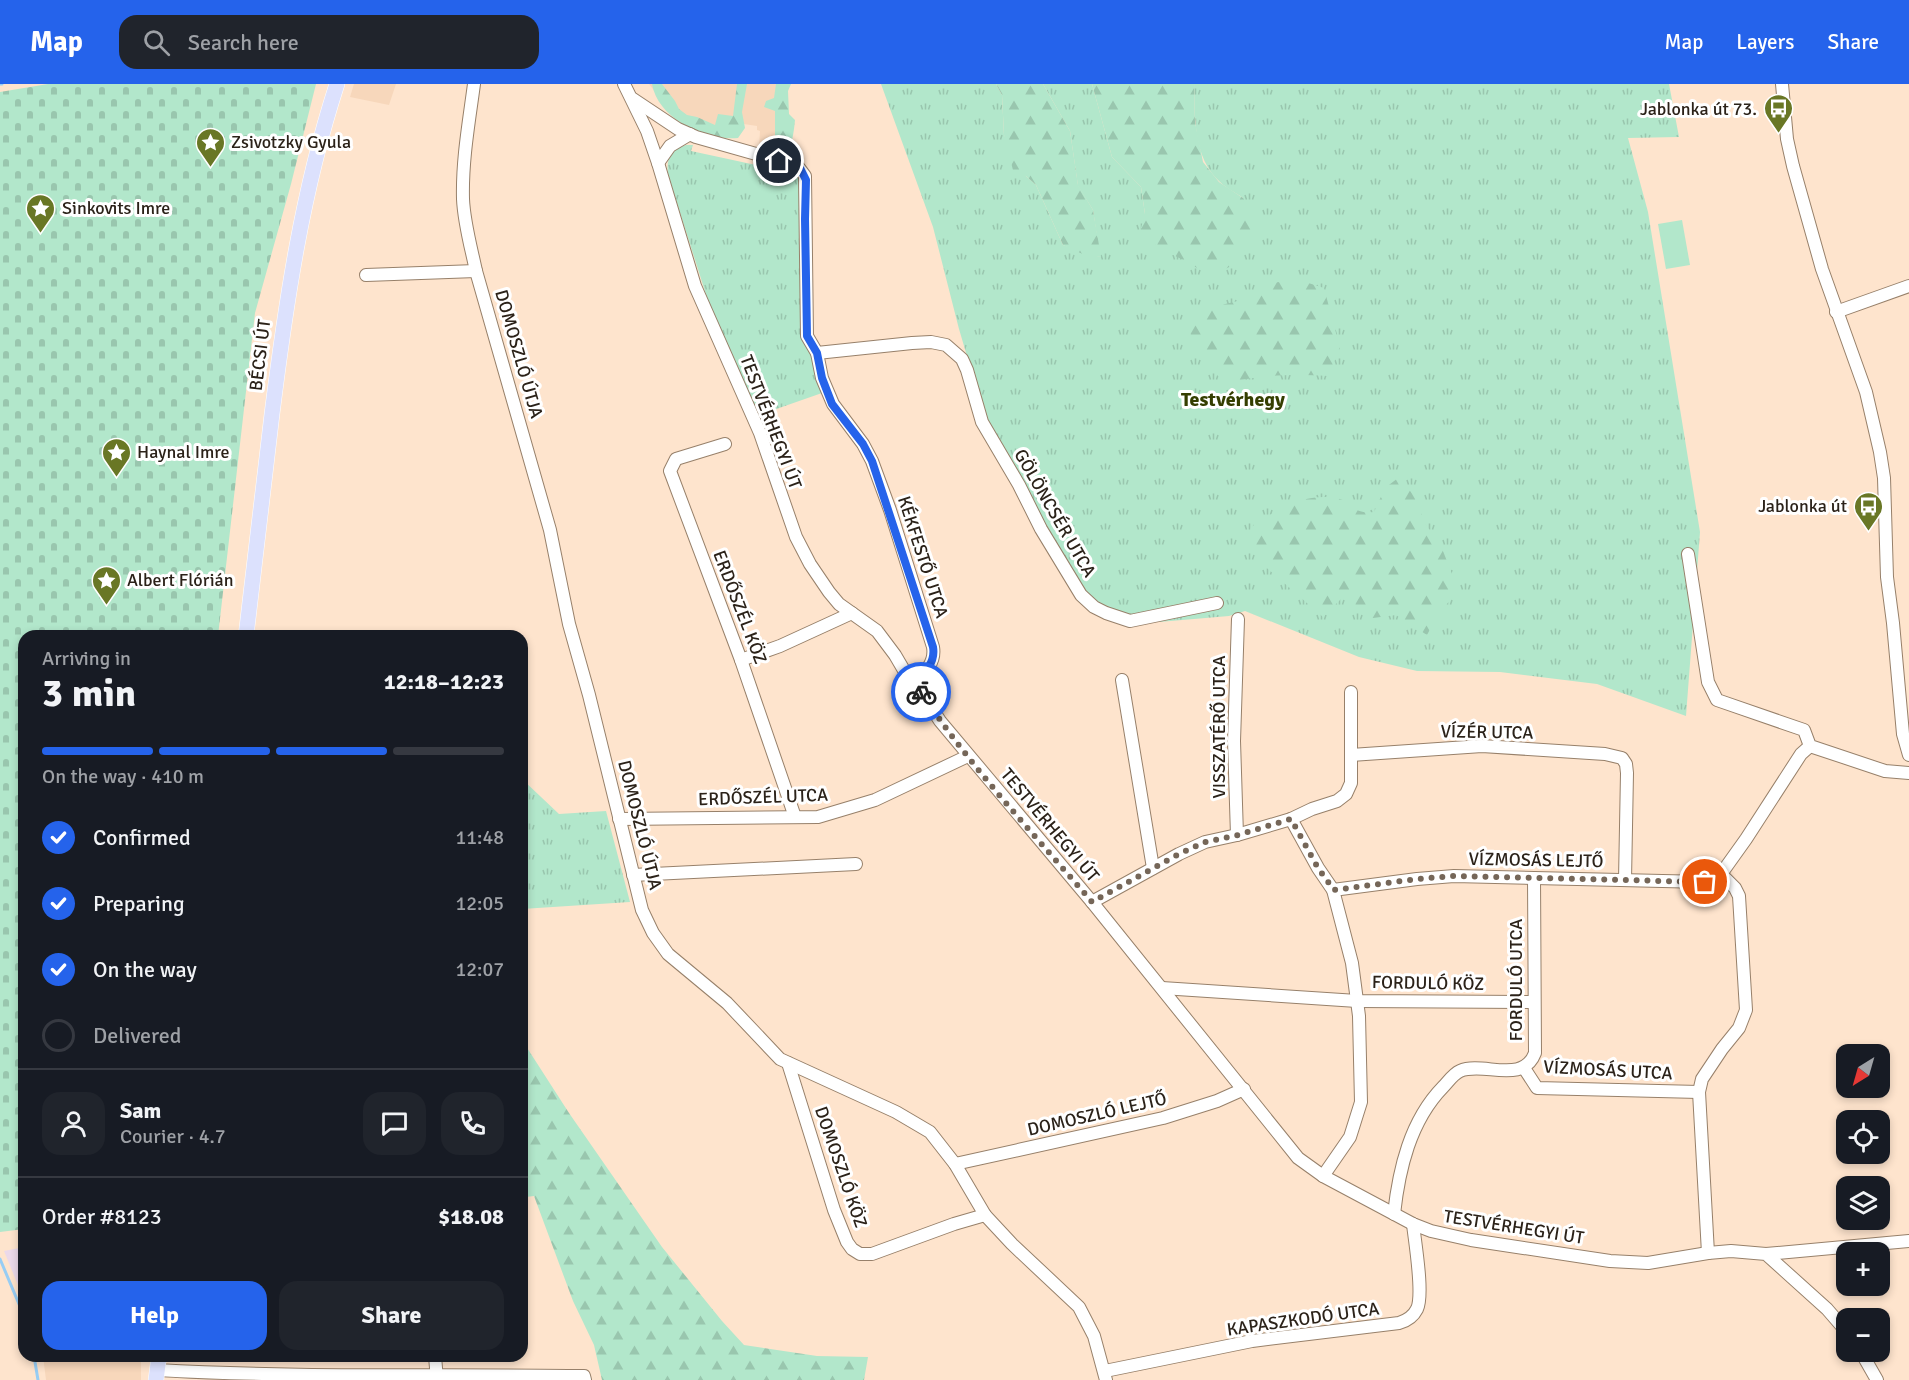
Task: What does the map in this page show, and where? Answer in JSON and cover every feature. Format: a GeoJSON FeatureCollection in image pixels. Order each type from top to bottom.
{"type":"FeatureCollection","features":[{"type":"Feature","properties":{"kind":"main road","name":"BÉCSI ÚT"},"geometry":{"type":"LineString","coordinates":[[247,630],[283,330],[299,229],[312,170],[337,84]]}},
{"type":"Feature","properties":{"kind":"street","name":"DOMOSZLÓ ÚTJA"},"geometry":{"type":"LineString","coordinates":[[474,84],[464,162],[463,199],[476,271],[550,530],[569,624],[587,686],[633,875],[647,921],[663,948],[676,962],[727,1003],[780,1059],[915,1122],[930,1132],[955,1164],[985,1215],[1012,1244],[1079,1307],[1094,1336],[1106,1376]]}},
{"type":"Feature","properties":{"kind":"street","name":"TESTVÉRHEGYI ÚT"},"geometry":{"type":"LineString","coordinates":[[624,84],[633,99],[658,163],[695,286],[760,433],[796,537],[810,564],[829,592],[877,631],[940,721],[1092,902],[1298,1158],[1323,1176],[1413,1224],[1431,1231],[1471,1240],[1610,1261],[1648,1263],[1708,1252],[1745,1251],[1766,1254],[1909,1241]]}},
{"type":"Feature","properties":{"kind":"street"},"geometry":{"type":"LineString","coordinates":[[1782,84],[1793,166],[1836,312],[1866,392],[1880,452],[1884,478],[1887,577],[1903,734],[1909,755]]}},
{"type":"Feature","properties":{"kind":"street","name":"KÉKFESTŐ UTCA"},"geometry":{"type":"LineString","coordinates":[[633,99],[678,129],[690,134],[791,164],[802,172],[806,180],[807,331],[809,340],[817,353],[822,378],[832,404],[863,444],[872,461],[933,647],[934,657],[931,663],[912,684]]}},
{"type":"Feature","properties":{"kind":"street"},"geometry":{"type":"LineString","coordinates":[[658,163],[670,146],[690,134]]}},
{"type":"Feature","properties":{"kind":"street"},"geometry":{"type":"LineString","coordinates":[[366,275],[476,271]]}},
{"type":"Feature","properties":{"kind":"street"},"geometry":{"type":"LineString","coordinates":[[1836,312],[1909,286]]}},
{"type":"Feature","properties":{"kind":"street","name":"GÖLÖNCSÉR UTCA"},"geometry":{"type":"LineString","coordinates":[[817,353],[931,342],[946,345],[962,359],[982,422],[1019,485],[1041,529],[1081,595],[1106,614],[1130,621],[1217,603]]}},
{"type":"Feature","properties":{"kind":"street","name":"ERDŐSZÉL KÖZ"},"geometry":{"type":"LineString","coordinates":[[725,444],[676,459],[670,471],[741,660],[795,817]]}},
{"type":"Feature","properties":{"kind":"street"},"geometry":{"type":"LineString","coordinates":[[1688,554],[1708,682],[1717,700],[1804,730],[1810,746]]}},
{"type":"Feature","properties":{"kind":"street"},"geometry":{"type":"LineString","coordinates":[[741,660],[813,632],[852,613]]}},
{"type":"Feature","properties":{"kind":"street","name":"VISSZATÉRŐ UTCA"},"geometry":{"type":"LineString","coordinates":[[1238,619],[1233,741],[1238,835]]}},
{"type":"Feature","properties":{"kind":"street"},"geometry":{"type":"LineString","coordinates":[[1122,680],[1153,868]]}},
{"type":"Feature","properties":{"kind":"street"},"geometry":{"type":"LineString","coordinates":[[1092,902],[1205,842],[1291,819],[1312,808],[1337,801],[1346,794],[1351,783],[1351,692]]}},
{"type":"Feature","properties":{"kind":"street","name":"VÍZÉR UTCA"},"geometry":{"type":"LineString","coordinates":[[1351,755],[1482,746],[1605,754],[1622,758],[1626,764],[1627,773],[1625,880]]}},
{"type":"Feature","properties":{"kind":"street"},"geometry":{"type":"LineString","coordinates":[[1810,746],[1885,771],[1909,773]]}},
{"type":"Feature","properties":{"kind":"street"},"geometry":{"type":"LineString","coordinates":[[1708,1252],[1699,1092],[1702,1079],[1738,1028],[1746,1010],[1739,896],[1735,888],[1721,874],[1801,754],[1810,746]]}},
{"type":"Feature","properties":{"kind":"street","name":"ERDŐSZÉL UTCA"},"geometry":{"type":"LineString","coordinates":[[619,819],[830,815],[876,800],[968,756]]}},
{"type":"Feature","properties":{"kind":"street"},"geometry":{"type":"LineString","coordinates":[[1291,819],[1318,868],[1334,890],[1352,963],[1357,1001],[1361,1102],[1350,1137],[1323,1176]]}},
{"type":"Feature","properties":{"kind":"street"},"geometry":{"type":"LineString","coordinates":[[633,875],[856,864]]}},
{"type":"Feature","properties":{"kind":"street","name":"VÍZMOSÁS LEJTŐ"},"geometry":{"type":"LineString","coordinates":[[1334,890],[1454,876],[1705,882],[1721,874]]}},
{"type":"Feature","properties":{"kind":"street","name":"FORDULÓ UTCA"},"geometry":{"type":"LineString","coordinates":[[1394,1214],[1406,1151],[1420,1119],[1440,1090],[1462,1070],[1524,1068],[1529,1065],[1535,1053],[1534,878]]}},
{"type":"Feature","properties":{"kind":"street"},"geometry":{"type":"LineString","coordinates":[[1162,988],[1357,1001]]}},
{"type":"Feature","properties":{"kind":"street","name":"FORDULÓ KÖZ"},"geometry":{"type":"LineString","coordinates":[[1357,1001],[1534,1002]]}},
{"type":"Feature","properties":{"kind":"street","name":"DOMOSZLÓ KÖZ"},"geometry":{"type":"LineString","coordinates":[[788,1063],[834,1210],[852,1249],[860,1254],[872,1254],[985,1215]]}},
{"type":"Feature","properties":{"kind":"street","name":"VÍZMOSÁS UTCA"},"geometry":{"type":"LineString","coordinates":[[1524,1068],[1537,1088],[1699,1092]]}},
{"type":"Feature","properties":{"kind":"street","name":"DOMOSZLÓ LEJTŐ"},"geometry":{"type":"LineString","coordinates":[[955,1164],[1163,1118],[1217,1101],[1244,1089]]}},
{"type":"Feature","properties":{"kind":"street","name":"KAPASZKODÓ UTCA"},"geometry":{"type":"LineString","coordinates":[[1106,1376],[1252,1341],[1406,1321],[1416,1311],[1420,1298],[1413,1224]]}},
{"type":"Feature","properties":{"kind":"street"},"geometry":{"type":"LineString","coordinates":[[1766,1254],[1836,1319]]}},
{"type":"Feature","properties":{"kind":"street"},"geometry":{"type":"LineString","coordinates":[[436,1362],[437,1377]]}},
{"type":"Feature","properties":{"kind":"street"},"geometry":{"type":"LineString","coordinates":[[1867,1362],[1877,1380]]}},
{"type":"Feature","properties":{"kind":"street"},"geometry":{"type":"LineString","coordinates":[[157,1369],[321,1376],[584,1378]]}},
{"type":"Feature","properties":{"kind":"shaded area"},"geometry":{"type":"Polygon","coordinates":[[[354,84],[396,84],[389,105],[350,97],[354,84]]]}},
{"type":"Feature","properties":{"kind":"shaded area"},"geometry":{"type":"Polygon","coordinates":[[[649,84],[783,84],[775,154],[761,151],[760,131],[757,130],[757,126],[737,123],[735,133],[672,114],[649,84]]]}},
{"type":"Feature","properties":{"kind":"shaded area"},"geometry":{"type":"Polygon","coordinates":[[[18,1248],[18,1285],[4,1251],[18,1248]]]}},
{"type":"Feature","properties":{"kind":"shaded area"},"geometry":{"type":"Polygon","coordinates":[[[44,1362],[141,1362],[141,1380],[46,1380],[44,1362]]]}},
{"type":"Feature","properties":{"kind":"green space"},"geometry":{"type":"Polygon","coordinates":[[[48,84],[316,84],[255,313],[219,630],[18,630],[18,1230],[0,1232],[0,92],[48,84]]]}},
{"type":"Feature","properties":{"kind":"green space"},"geometry":{"type":"Polygon","coordinates":[[[652,84],[662,84],[679,109],[687,115],[715,125],[718,114],[733,116],[737,84],[747,84],[742,112],[745,128],[738,138],[725,138],[711,136],[685,125],[663,108],[652,84]]]}},
{"type":"Feature","properties":{"kind":"green space"},"geometry":{"type":"Polygon","coordinates":[[[776,84],[791,84],[788,91],[789,114],[795,120],[789,153],[795,154],[795,157],[778,153],[775,111],[764,107],[766,101],[774,98],[776,84]]]}},
{"type":"Feature","properties":{"kind":"green space"},"geometry":{"type":"Polygon","coordinates":[[[881,84],[996,84],[1002,95],[1004,135],[1026,176],[1036,185],[1063,245],[1100,257],[1093,210],[1078,186],[1070,131],[1043,84],[1092,84],[1112,157],[1141,187],[1145,214],[1243,198],[1220,182],[1205,161],[1197,136],[1194,84],[1669,84],[1679,137],[1628,138],[1648,212],[1700,532],[1686,716],[1597,684],[1500,672],[1417,671],[1359,657],[1245,611],[1229,616],[1159,622],[1113,611],[1084,593],[985,417],[959,329],[933,227],[881,84]]]}},
{"type":"Feature","properties":{"kind":"green space"},"geometry":{"type":"Polygon","coordinates":[[[996,84],[1043,84],[1070,131],[1078,185],[1093,210],[1101,257],[1087,256],[1063,245],[1036,185],[1026,176],[1014,174],[1004,135],[1002,95],[996,84]]]}},
{"type":"Feature","properties":{"kind":"green space"},"geometry":{"type":"Polygon","coordinates":[[[1092,84],[1194,84],[1195,122],[1203,162],[1219,182],[1243,198],[1258,220],[1241,256],[1234,263],[1226,269],[1217,271],[1196,268],[1158,247],[1146,235],[1141,228],[1145,214],[1141,187],[1112,157],[1092,84]]]}},
{"type":"Feature","properties":{"kind":"green space"},"geometry":{"type":"Polygon","coordinates":[[[686,145],[693,145],[691,151],[783,171],[784,167],[801,176],[812,352],[822,393],[759,415],[717,329],[669,178],[668,162],[672,153],[686,145]]]}},
{"type":"Feature","properties":{"kind":"green space"},"geometry":{"type":"Polygon","coordinates":[[[1682,220],[1690,265],[1666,269],[1658,224],[1682,220]]]}},
{"type":"Feature","properties":{"kind":"green space"},"geometry":{"type":"Polygon","coordinates":[[[1299,280],[1324,288],[1340,348],[1328,376],[1277,376],[1226,383],[1197,348],[1189,331],[1184,304],[1204,309],[1238,301],[1270,283],[1299,280]]]}},
{"type":"Feature","properties":{"kind":"green space"},"geometry":{"type":"Polygon","coordinates":[[[1398,478],[1414,495],[1426,525],[1441,546],[1452,574],[1454,596],[1438,614],[1427,635],[1396,615],[1373,618],[1344,596],[1323,617],[1268,569],[1248,541],[1251,527],[1271,514],[1304,500],[1327,497],[1340,499],[1361,512],[1374,512],[1385,488],[1398,478]]]}},
{"type":"Feature","properties":{"kind":"green space"},"geometry":{"type":"Polygon","coordinates":[[[528,785],[559,814],[606,811],[630,902],[528,909],[528,785]]]}},
{"type":"Feature","properties":{"kind":"green space"},"geometry":{"type":"Polygon","coordinates":[[[528,1049],[662,1247],[744,1345],[817,1356],[868,1357],[864,1380],[602,1380],[594,1345],[573,1301],[534,1196],[528,1197],[528,1049]]]}},
{"type":"Feature","properties":{"kind":"waterway"},"geometry":{"type":"LineString","coordinates":[[0,1259],[18,1302]]}},
{"type":"Feature","properties":{"kind":"waterway"},"geometry":{"type":"LineString","coordinates":[[35,1362],[38,1380]]}},
{"type":"Feature","properties":{"kind":"way so far"},"geometry":{"type":"LineString","coordinates":[[921,692],[932,711],[968,756],[1092,902],[1205,842],[1291,819],[1318,868],[1334,890],[1454,876],[1705,882]]}},
{"type":"Feature","properties":{"kind":"place","name":"Jablonka út 73."},"geometry":{"type":"Point","coordinates":[1778,134]}},
{"type":"Feature","properties":{"kind":"place","name":"Zsivotzky Gyula"},"geometry":{"type":"Point","coordinates":[210,168]}},
{"type":"Feature","properties":{"kind":"place","name":"Sinkovits Imre"},"geometry":{"type":"Point","coordinates":[41,234]}},
{"type":"Feature","properties":{"kind":"place","name":"Haynal Imre"},"geometry":{"type":"Point","coordinates":[116,478]}},
{"type":"Feature","properties":{"kind":"place","name":"Jablonka út"},"geometry":{"type":"Point","coordinates":[1868,532]}},
{"type":"Feature","properties":{"kind":"place","name":"Albert Flórián"},"geometry":{"type":"Point","coordinates":[106,606]}},
{"type":"Feature","properties":{"kind":"district","name":"Testvérhegy"},"geometry":{"type":"Point","coordinates":[1233,399]}},
{"type":"Feature","properties":{"kind":"route"},"geometry":{"type":"LineString","coordinates":[[779,161],[800,168],[806,180],[807,336],[817,353],[822,378],[832,404],[863,444],[872,461],[890,510],[933,647],[934,657],[931,663],[912,684],[921,692]]}}]}
